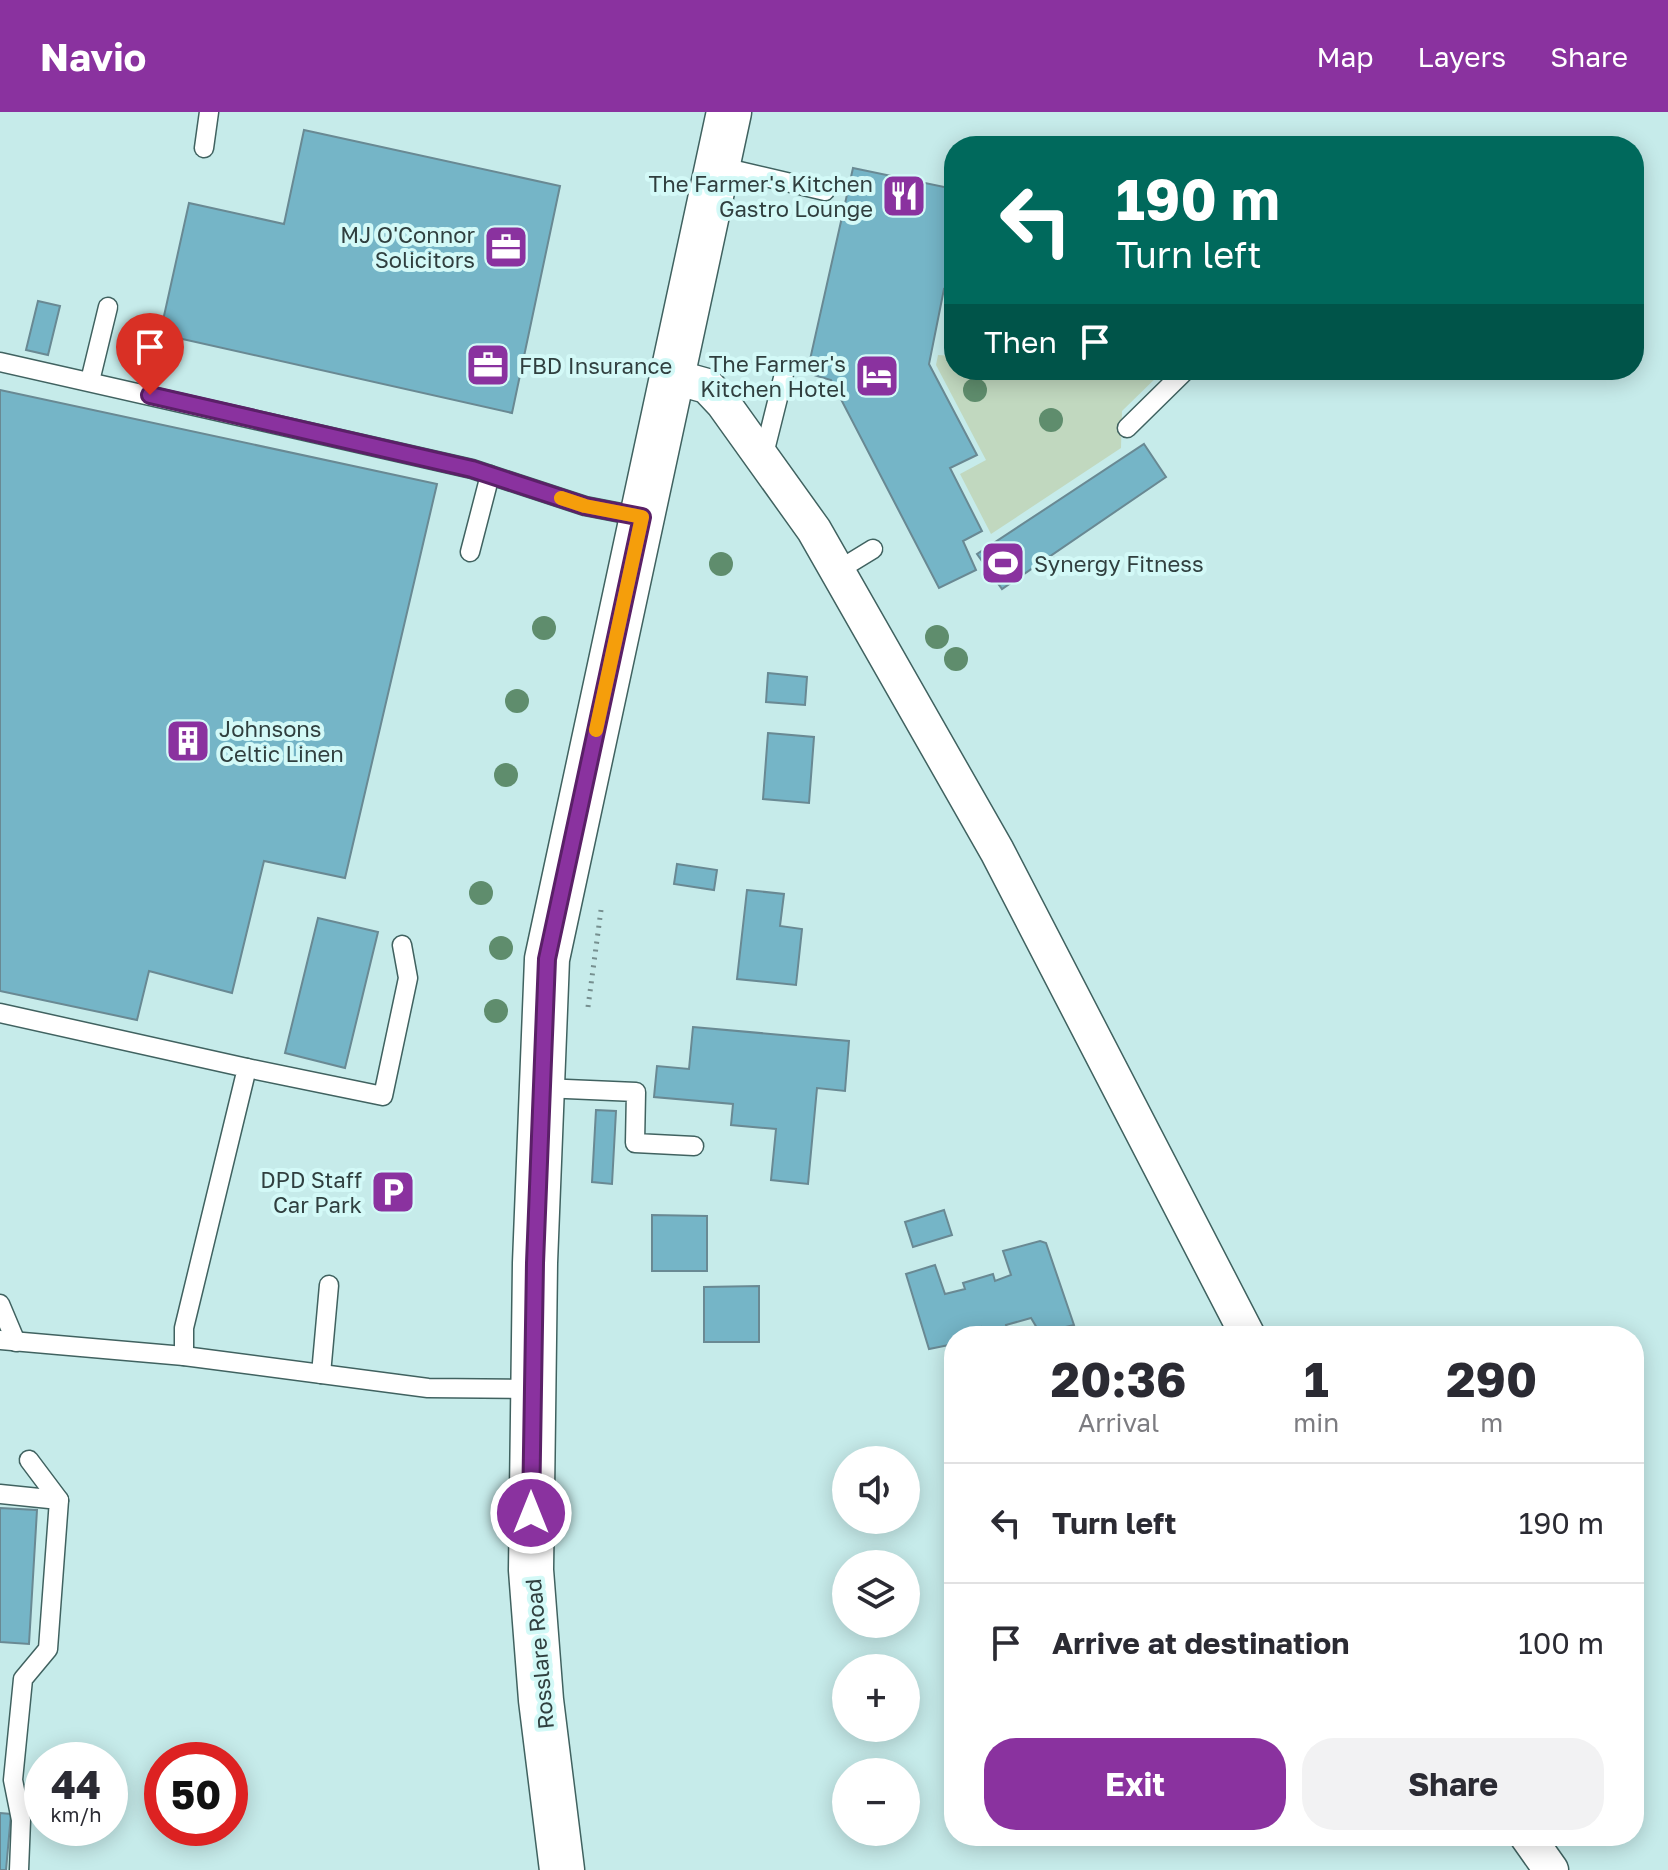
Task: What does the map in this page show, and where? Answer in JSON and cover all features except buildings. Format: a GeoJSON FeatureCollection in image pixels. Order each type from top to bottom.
{"type":"FeatureCollection","features":[{"type":"Feature","properties":{"kind":"main road","name":"Rosslare Road"},"geometry":{"type":"LineString","coordinates":[[562,1870],[541,1700],[531,1570],[532,1389],[547,959],[729,112]]}},
{"type":"Feature","properties":{"kind":"street"},"geometry":{"type":"LineString","coordinates":[[671,376],[707,386],[723,403],[814,530],[997,851],[1243,1326]]}},
{"type":"Feature","properties":{"kind":"street"},"geometry":{"type":"LineString","coordinates":[[1534,1846],[1551,1870]]}},
{"type":"Feature","properties":{"kind":"lane"},"geometry":{"type":"LineString","coordinates":[[204,148],[209,112]]}},
{"type":"Feature","properties":{"kind":"lane"},"geometry":{"type":"LineString","coordinates":[[718,166],[825,191]]}},
{"type":"Feature","properties":{"kind":"lane"},"geometry":{"type":"LineString","coordinates":[[90,381],[108,307]]}},
{"type":"Feature","properties":{"kind":"lane"},"geometry":{"type":"LineString","coordinates":[[0,362],[490,475],[585,506],[642,517]]}},
{"type":"Feature","properties":{"kind":"lane"},"geometry":{"type":"LineString","coordinates":[[763,458],[784,374]]}},
{"type":"Feature","properties":{"kind":"lane"},"geometry":{"type":"LineString","coordinates":[[1127,428],[1176,380]]}},
{"type":"Feature","properties":{"kind":"lane"},"geometry":{"type":"LineString","coordinates":[[470,552],[490,475]]}},
{"type":"Feature","properties":{"kind":"lane"},"geometry":{"type":"LineString","coordinates":[[837,571],[873,549]]}},
{"type":"Feature","properties":{"kind":"lane"},"geometry":{"type":"LineString","coordinates":[[0,1013],[383,1096],[408,978],[402,945]]}},
{"type":"Feature","properties":{"kind":"lane"},"geometry":{"type":"LineString","coordinates":[[184,1356],[184,1328],[247,1068]]}},
{"type":"Feature","properties":{"kind":"lane"},"geometry":{"type":"LineString","coordinates":[[543,1088],[636,1092],[635,1143],[694,1146]]}},
{"type":"Feature","properties":{"kind":"lane"},"geometry":{"type":"LineString","coordinates":[[321,1374],[329,1285]]}},
{"type":"Feature","properties":{"kind":"lane"},"geometry":{"type":"LineString","coordinates":[[0,1304],[8,1341],[184,1356],[428,1388],[532,1389]]}},
{"type":"Feature","properties":{"kind":"lane"},"geometry":{"type":"LineString","coordinates":[[19,1870],[21,1820],[13,1780],[23,1679],[48,1649],[59,1500],[29,1460]]}},
{"type":"Feature","properties":{"kind":"lane"},"geometry":{"type":"LineString","coordinates":[[0,1494],[59,1500]]}},
{"type":"Feature","properties":{"kind":"path"},"geometry":{"type":"LineString","coordinates":[[586,1020],[603,900]]}},
{"type":"Feature","properties":{"kind":"green space"},"geometry":{"type":"Polygon","coordinates":[[[938,355],[944,355],[944,380],[1154,380],[1122,411],[1121,448],[991,534],[960,474],[986,460],[936,365],[938,355]]]}},
{"type":"Feature","properties":{"kind":"slow traffic"},"geometry":{"type":"LineString","coordinates":[[561,498],[642,517],[596,730]]}},
{"type":"Feature","properties":{"kind":"place","name":"The Farmer's Kitchen Gastro Lounge"},"geometry":{"type":"Point","coordinates":[904,196]}},
{"type":"Feature","properties":{"kind":"place","name":"MJ O'Connor Solicitors"},"geometry":{"type":"Point","coordinates":[506,247]}},
{"type":"Feature","properties":{"kind":"place","name":"FBD Insurance"},"geometry":{"type":"Point","coordinates":[488,365]}},
{"type":"Feature","properties":{"kind":"place","name":"The Farmer's Kitchen Hotel"},"geometry":{"type":"Point","coordinates":[877,376]}},
{"type":"Feature","properties":{"kind":"place","name":"Synergy Fitness"},"geometry":{"type":"Point","coordinates":[1003,563]}},
{"type":"Feature","properties":{"kind":"place","name":"Johnsons Celtic Linen"},"geometry":{"type":"Point","coordinates":[188,741]}},
{"type":"Feature","properties":{"kind":"place","name":"DPD Staff Car Park"},"geometry":{"type":"Point","coordinates":[393,1192]}},
{"type":"Feature","properties":{"kind":"route"},"geometry":{"type":"LineString","coordinates":[[150,395],[472,469],[585,506],[642,517],[547,959],[535,1263],[531,1513]]}}]}
